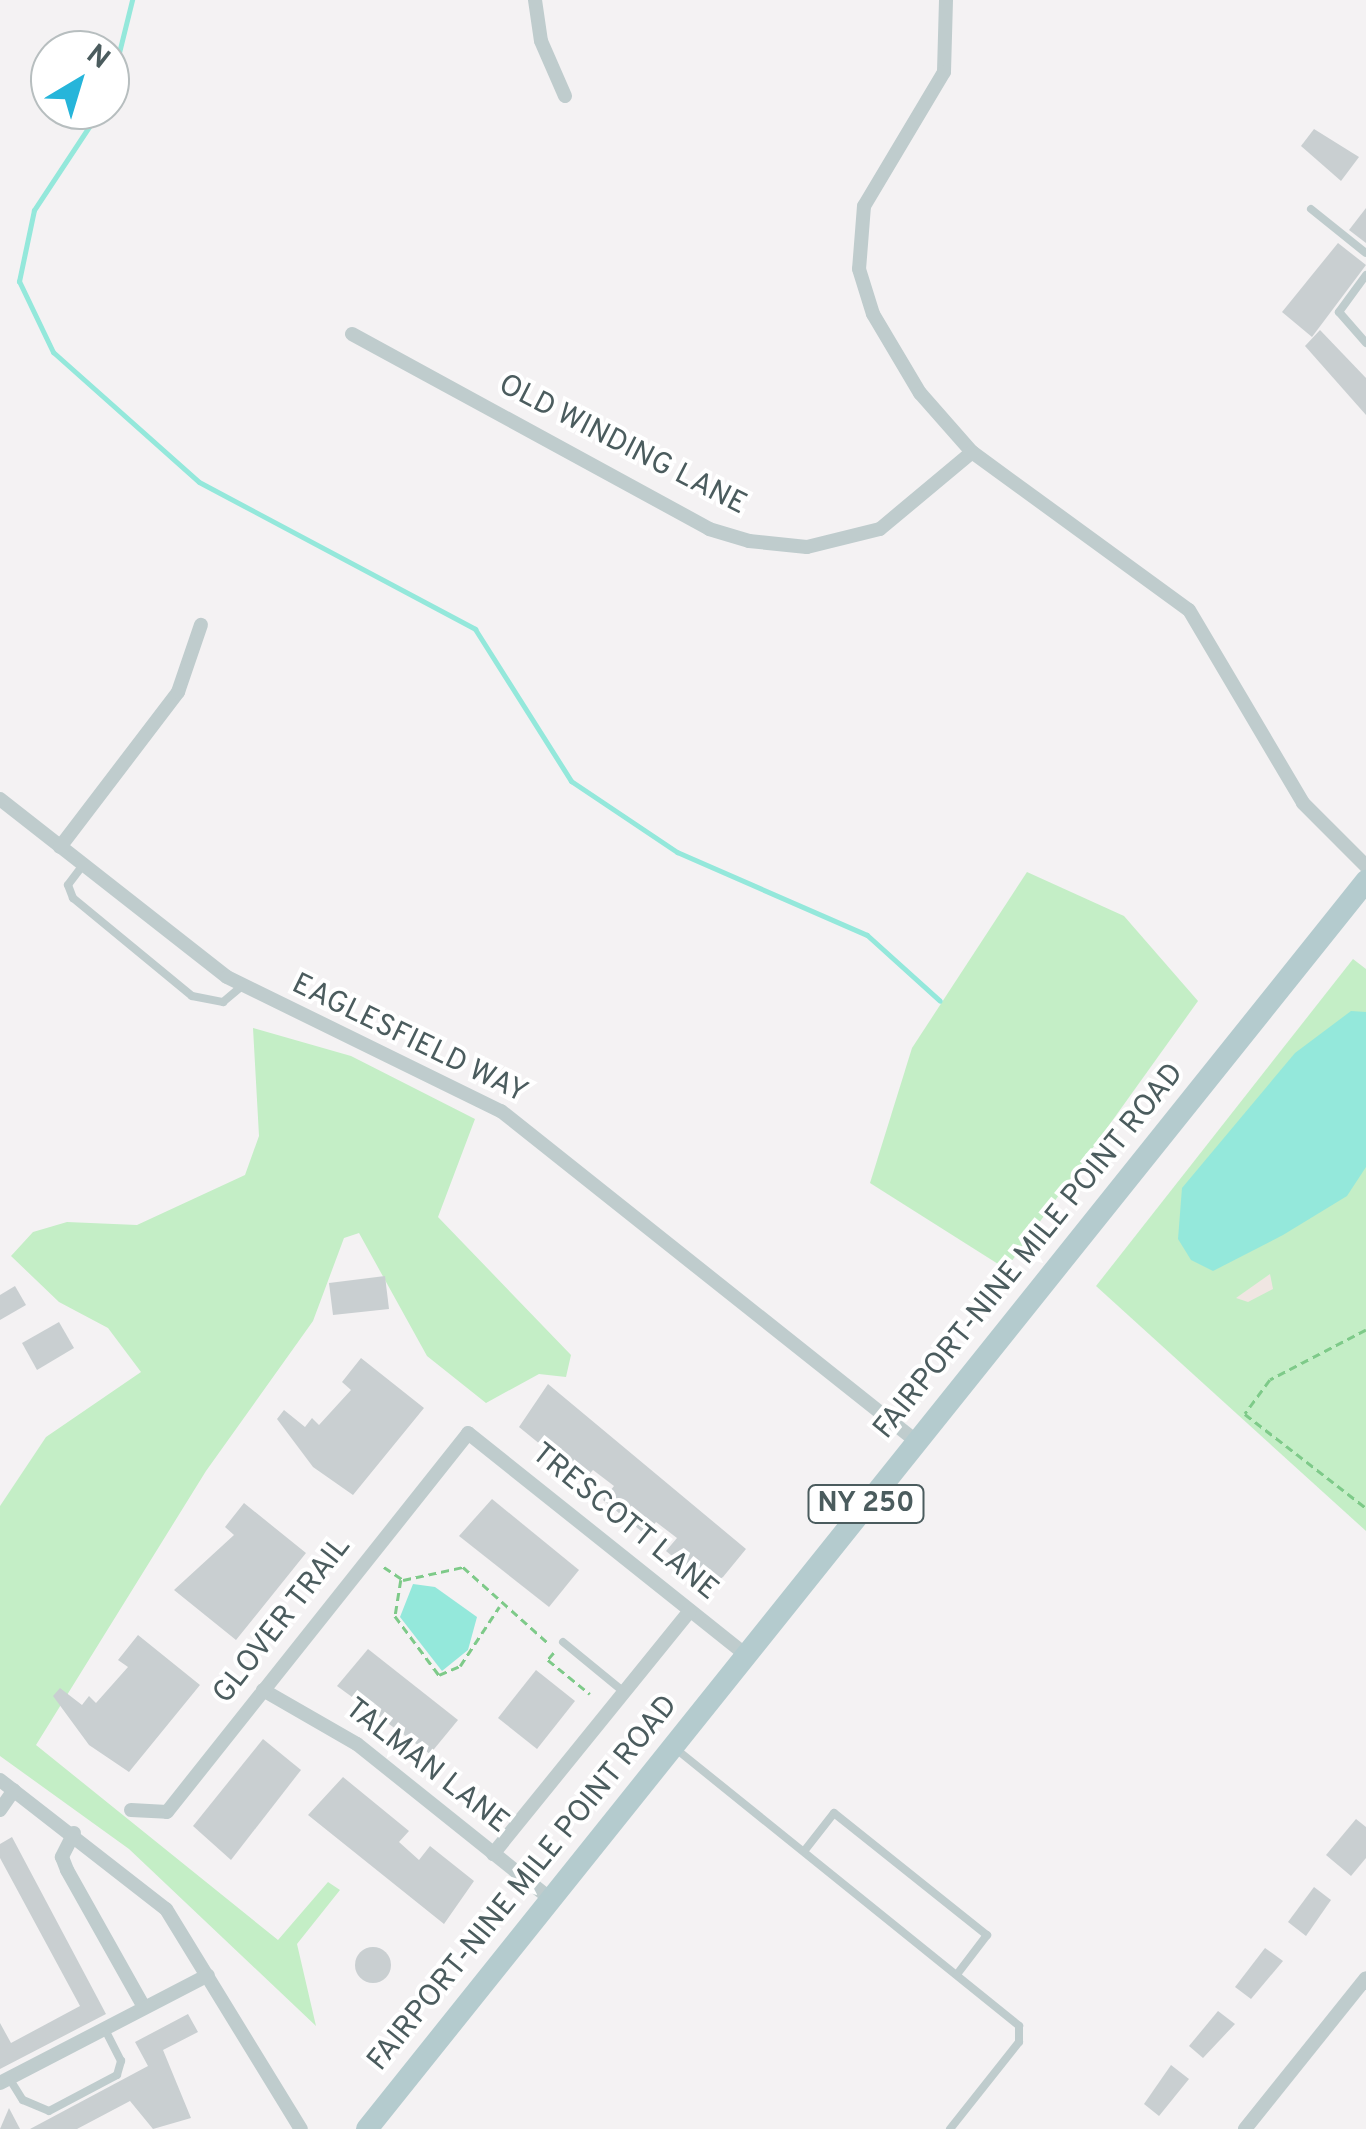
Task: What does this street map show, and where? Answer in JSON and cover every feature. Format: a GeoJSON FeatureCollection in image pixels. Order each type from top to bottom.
{"type":"FeatureCollection","features":[{"type":"Feature","properties":{"kind":"main road","name":"FAIRPORT-NINE MILE POINT ROAD"},"geometry":{"type":"LineString","coordinates":[[367,2129],[1366,881]]}},
{"type":"Feature","properties":{"kind":"street"},"geometry":{"type":"LineString","coordinates":[[536,0],[540,40],[565,96]]}},
{"type":"Feature","properties":{"kind":"street"},"geometry":{"type":"LineString","coordinates":[[946,0],[944,72],[872,185],[857,247],[864,290],[892,348],[972,452],[1190,610],[1303,802],[1366,866]]}},
{"type":"Feature","properties":{"kind":"street","name":"OLD WINDING LANE"},"geometry":{"type":"LineString","coordinates":[[352,334],[709,528],[764,544],[807,547],[880,529],[972,452]]}},
{"type":"Feature","properties":{"kind":"street"},"geometry":{"type":"LineString","coordinates":[[60,847],[178,692],[201,624]]}},
{"type":"Feature","properties":{"kind":"street","name":"EAGLESFIELD WAY"},"geometry":{"type":"LineString","coordinates":[[0,798],[242,986],[501,1111],[916,1442]]}},
{"type":"Feature","properties":{"kind":"street","name":"GLOVER TRAIL"},"geometry":{"type":"LineString","coordinates":[[130,1810],[167,1812],[468,1432]]}},
{"type":"Feature","properties":{"kind":"street","name":"TRESCOTT LANE"},"geometry":{"type":"LineString","coordinates":[[468,1432],[746,1655]]}},
{"type":"Feature","properties":{"kind":"street"},"geometry":{"type":"LineString","coordinates":[[493,1854],[690,1610]]}},
{"type":"Feature","properties":{"kind":"street","name":"TALMAN LANE"},"geometry":{"type":"LineString","coordinates":[[263,1690],[357,1744],[549,1898]]}},
{"type":"Feature","properties":{"kind":"street"},"geometry":{"type":"LineString","coordinates":[[0,1780],[74,1833],[166,1909],[208,1975],[254,2066],[301,2129]]}},
{"type":"Feature","properties":{"kind":"street"},"geometry":{"type":"LineString","coordinates":[[0,1810],[14,1790]]}},
{"type":"Feature","properties":{"kind":"street"},"geometry":{"type":"LineString","coordinates":[[74,1833],[62,1857],[67,1870],[144,2008]]}},
{"type":"Feature","properties":{"kind":"street"},"geometry":{"type":"LineString","coordinates":[[4,2080],[208,1975]]}},
{"type":"Feature","properties":{"kind":"street"},"geometry":{"type":"LineString","coordinates":[[1245,2129],[1366,1978]]}},
{"type":"Feature","properties":{"kind":"lane"},"geometry":{"type":"LineString","coordinates":[[1312,209],[1366,253]]}},
{"type":"Feature","properties":{"kind":"lane"},"geometry":{"type":"LineString","coordinates":[[1366,275],[1339,312],[1366,343]]}},
{"type":"Feature","properties":{"kind":"lane"},"geometry":{"type":"LineString","coordinates":[[82,865],[68,885],[73,898],[192,996],[222,1002],[242,986]]}},
{"type":"Feature","properties":{"kind":"lane"},"geometry":{"type":"LineString","coordinates":[[564,1642],[624,1692]]}},
{"type":"Feature","properties":{"kind":"lane"},"geometry":{"type":"LineString","coordinates":[[672,1746],[1009,2013],[1019,2042],[950,2129]]}},
{"type":"Feature","properties":{"kind":"lane"},"geometry":{"type":"LineString","coordinates":[[804,1850],[834,1812],[987,1936],[958,1973]]}},
{"type":"Feature","properties":{"kind":"lane"},"geometry":{"type":"LineString","coordinates":[[4,2080],[23,2100],[48,2111],[117,2075],[104,2028]]}},
{"type":"Feature","properties":{"kind":"path"},"geometry":{"type":"LineString","coordinates":[[1366,1330],[1270,1380],[1246,1414],[1366,1508]]}},
{"type":"Feature","properties":{"kind":"path"},"geometry":{"type":"LineString","coordinates":[[370,1556],[400,1578],[456,1565],[554,1648],[548,1660],[590,1694]]}},
{"type":"Feature","properties":{"kind":"path"},"geometry":{"type":"LineString","coordinates":[[400,1578],[395,1616],[439,1675],[460,1666],[487,1613],[502,1606]]}},
{"type":"Feature","properties":{"kind":"shaded area"},"geometry":{"type":"Polygon","coordinates":[[[1027,872],[1124,916],[1198,1001],[1006,1269],[870,1183],[912,1048],[1027,872]]]}},
{"type":"Feature","properties":{"kind":"shaded area"},"geometry":{"type":"Polygon","coordinates":[[[1353,959],[1366,969],[1366,1531],[1096,1286],[1353,959]]]}},
{"type":"Feature","properties":{"kind":"shaded area"},"geometry":{"type":"Polygon","coordinates":[[[1351,1011],[1366,1012],[1366,1167],[1347,1196],[1283,1235],[1213,1271],[1191,1260],[1178,1239],[1182,1188],[1295,1053],[1351,1011]]]}},
{"type":"Feature","properties":{"kind":"shaded area"},"geometry":{"type":"Polygon","coordinates":[[[253,1028],[351,1056],[475,1119],[438,1217],[571,1355],[566,1377],[539,1374],[486,1403],[427,1356],[359,1233],[344,1238],[313,1321],[206,1471],[36,1745],[278,1940],[328,1882],[340,1890],[297,1944],[316,2026],[129,1849],[0,1756],[0,1506],[46,1437],[141,1372],[108,1328],[59,1302],[11,1256],[33,1232],[67,1222],[137,1225],[245,1175],[259,1136],[253,1028]]]}},
{"type":"Feature","properties":{"kind":"shaded area"},"geometry":{"type":"Polygon","coordinates":[[[413,1584],[435,1587],[477,1617],[468,1650],[442,1671],[400,1617],[413,1584]]]}},
{"type":"Feature","properties":{"kind":"sand"},"geometry":{"type":"Polygon","coordinates":[[[1270,1274],[1273,1289],[1248,1302],[1236,1298],[1270,1274]]]}},
{"type":"Feature","properties":{"kind":"building"},"geometry":{"type":"Polygon","coordinates":[[[1314,129],[1359,157],[1341,181],[1301,146],[1314,129]]]}},
{"type":"Feature","properties":{"kind":"building"},"geometry":{"type":"Polygon","coordinates":[[[1366,208],[1366,243],[1349,230],[1366,208]]]}},
{"type":"Feature","properties":{"kind":"building"},"geometry":{"type":"Polygon","coordinates":[[[1338,243],[1366,265],[1312,337],[1282,312],[1338,243]]]}},
{"type":"Feature","properties":{"kind":"building"},"geometry":{"type":"Polygon","coordinates":[[[1320,330],[1366,378],[1366,415],[1305,346],[1320,330]]]}},
{"type":"Feature","properties":{"kind":"building"},"geometry":{"type":"Polygon","coordinates":[[[385,1276],[389,1309],[333,1315],[329,1283],[385,1276]]]}},
{"type":"Feature","properties":{"kind":"building"},"geometry":{"type":"Polygon","coordinates":[[[15,1286],[26,1305],[0,1320],[0,1295],[15,1286]]]}},
{"type":"Feature","properties":{"kind":"building"},"geometry":{"type":"Polygon","coordinates":[[[59,1322],[74,1348],[37,1370],[22,1343],[59,1322]]]}},
{"type":"Feature","properties":{"kind":"building"},"geometry":{"type":"Polygon","coordinates":[[[361,1358],[424,1408],[353,1495],[313,1467],[277,1419],[284,1410],[305,1427],[312,1418],[319,1425],[351,1390],[342,1382],[361,1358]]]}},
{"type":"Feature","properties":{"kind":"building"},"geometry":{"type":"Polygon","coordinates":[[[548,1384],[746,1549],[723,1577],[709,1586],[666,1551],[677,1538],[656,1522],[646,1535],[603,1500],[614,1486],[593,1470],[584,1480],[519,1427],[548,1384]]]}},
{"type":"Feature","properties":{"kind":"building"},"geometry":{"type":"Polygon","coordinates":[[[492,1499],[579,1570],[549,1607],[459,1536],[492,1499]]]}},
{"type":"Feature","properties":{"kind":"building"},"geometry":{"type":"Polygon","coordinates":[[[244,1503],[306,1553],[236,1640],[174,1590],[234,1535],[225,1527],[244,1503]]]}},
{"type":"Feature","properties":{"kind":"building"},"geometry":{"type":"Polygon","coordinates":[[[138,1635],[200,1685],[129,1772],[89,1745],[53,1696],[60,1688],[82,1705],[89,1696],[96,1703],[128,1667],[118,1660],[138,1635]]]}},
{"type":"Feature","properties":{"kind":"building"},"geometry":{"type":"Polygon","coordinates":[[[368,1649],[458,1720],[430,1754],[337,1686],[368,1649]]]}},
{"type":"Feature","properties":{"kind":"building"},"geometry":{"type":"Polygon","coordinates":[[[536,1670],[575,1701],[537,1749],[498,1718],[536,1670]]]}},
{"type":"Feature","properties":{"kind":"building"},"geometry":{"type":"Polygon","coordinates":[[[263,1739],[301,1770],[231,1860],[193,1826],[263,1739]]]}},
{"type":"Feature","properties":{"kind":"building"},"geometry":{"type":"Polygon","coordinates":[[[343,1777],[409,1831],[399,1842],[419,1860],[430,1846],[474,1881],[444,1924],[308,1815],[343,1777]]]}},
{"type":"Feature","properties":{"kind":"building"},"geometry":{"type":"Polygon","coordinates":[[[1356,1819],[1366,1827],[1366,1858],[1351,1876],[1326,1855],[1356,1819]]]}},
{"type":"Feature","properties":{"kind":"building"},"geometry":{"type":"Polygon","coordinates":[[[12,1837],[106,2014],[0,2069],[0,2023],[11,2043],[80,2006],[0,1858],[0,1844],[12,1837]]]}},
{"type":"Feature","properties":{"kind":"building"},"geometry":{"type":"Polygon","coordinates":[[[1314,1887],[1331,1900],[1306,1936],[1288,1922],[1314,1887]]]}},
{"type":"Feature","properties":{"kind":"building"},"geometry":{"type":"Polygon","coordinates":[[[373,1947],[386,1952],[391,1965],[386,1978],[373,1983],[360,1978],[355,1965],[360,1952],[373,1947]]]}},
{"type":"Feature","properties":{"kind":"building"},"geometry":{"type":"Polygon","coordinates":[[[1265,1948],[1283,1961],[1251,1999],[1235,1987],[1265,1948]]]}},
{"type":"Feature","properties":{"kind":"building"},"geometry":{"type":"Polygon","coordinates":[[[1218,2011],[1235,2024],[1203,2058],[1189,2046],[1218,2011]]]}},
{"type":"Feature","properties":{"kind":"building"},"geometry":{"type":"Polygon","coordinates":[[[188,2014],[198,2032],[163,2050],[191,2118],[153,2129],[130,2101],[77,2129],[30,2129],[148,2066],[135,2042],[188,2014]]]}},
{"type":"Feature","properties":{"kind":"building"},"geometry":{"type":"Polygon","coordinates":[[[1171,2065],[1189,2079],[1159,2116],[1144,2104],[1171,2065]]]}},
{"type":"Feature","properties":{"kind":"building"},"geometry":{"type":"Polygon","coordinates":[[[9,2108],[20,2129],[0,2129],[9,2108]]]}},
{"type":"Feature","properties":{"kind":"waterway"},"geometry":{"type":"LineString","coordinates":[[125,30],[132,0]]}},
{"type":"Feature","properties":{"kind":"waterway"},"geometry":{"type":"LineString","coordinates":[[87,130],[34,210],[19,281],[53,352],[199,482],[475,629],[571,781],[677,852],[867,935],[940,1001]]}}]}
